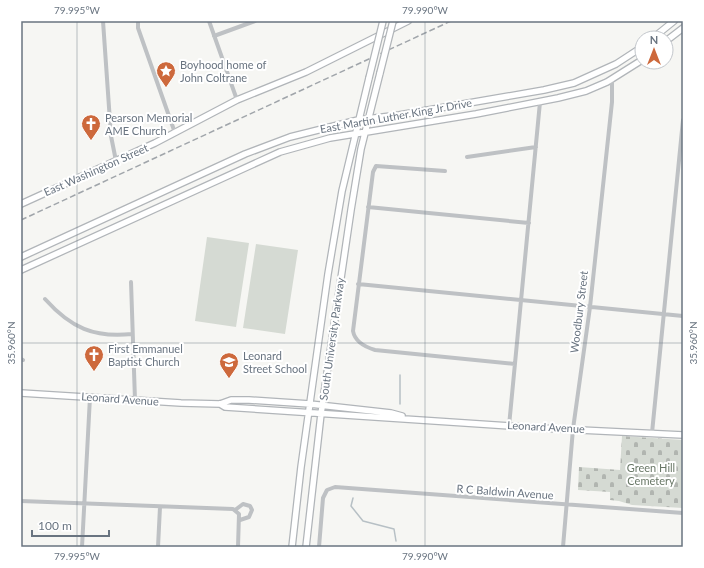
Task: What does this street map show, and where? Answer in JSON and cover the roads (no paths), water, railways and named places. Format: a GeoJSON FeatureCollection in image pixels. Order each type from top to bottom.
{"type":"FeatureCollection","features":[{"type":"Feature","properties":{"kind":"main road","name":"South University Parkway"},"geometry":{"type":"LineString","coordinates":[[292,547],[301,467],[328,274],[342,191],[383,21]]}},
{"type":"Feature","properties":{"kind":"main road","name":"South University Parkway"},"geometry":{"type":"LineString","coordinates":[[306,547],[321,414],[351,210],[369,118],[393,21]]}},
{"type":"Feature","properties":{"kind":"main road","name":"East Washington Street"},"geometry":{"type":"LineString","coordinates":[[21,204],[175,133],[237,100],[306,72],[408,21]]}},
{"type":"Feature","properties":{"kind":"main road"},"geometry":{"type":"LineString","coordinates":[[663,30],[674,21]]}},
{"type":"Feature","properties":{"kind":"main road"},"geometry":{"type":"LineString","coordinates":[[674,35],[683,28]]}},
{"type":"Feature","properties":{"kind":"main road","name":"East Martin Luther King Jr Drive"},"geometry":{"type":"LineString","coordinates":[[21,257],[245,154],[290,137],[358,120],[399,115],[544,90],[574,83],[616,64],[634,52]]}},
{"type":"Feature","properties":{"kind":"main road","name":"East Martin Luther King Jr Drive"},"geometry":{"type":"LineString","coordinates":[[21,270],[280,152],[330,138],[540,102],[586,91],[612,79],[634,65]]}},
{"type":"Feature","properties":{"kind":"main road","name":"Leonard Avenue"},"geometry":{"type":"LineString","coordinates":[[21,393],[220,404],[231,400],[310,404],[322,407],[391,413],[410,419]]}},
{"type":"Feature","properties":{"kind":"main road","name":"Leonard Avenue"},"geometry":{"type":"LineString","coordinates":[[220,404],[226,407],[321,414],[683,435]]}},
{"type":"Feature","properties":{"kind":"street"},"geometry":{"type":"LineString","coordinates":[[103,21],[111,136],[116,161]]}},
{"type":"Feature","properties":{"kind":"street"},"geometry":{"type":"LineString","coordinates":[[138,21],[138,28],[175,133]]}},
{"type":"Feature","properties":{"kind":"street"},"geometry":{"type":"LineString","coordinates":[[209,21],[237,100]]}},
{"type":"Feature","properties":{"kind":"street"},"geometry":{"type":"LineString","coordinates":[[214,36],[255,21]]}},
{"type":"Feature","properties":{"kind":"street","name":"Woodbury Street"},"geometry":{"type":"LineString","coordinates":[[563,547],[573,429],[590,307],[612,102],[612,79]]}},
{"type":"Feature","properties":{"kind":"street"},"geometry":{"type":"LineString","coordinates":[[509,426],[540,102]]}},
{"type":"Feature","properties":{"kind":"street"},"geometry":{"type":"LineString","coordinates":[[652,432],[683,120]]}},
{"type":"Feature","properties":{"kind":"street"},"geometry":{"type":"LineString","coordinates":[[467,157],[536,147]]}},
{"type":"Feature","properties":{"kind":"street"},"geometry":{"type":"LineString","coordinates":[[445,171],[376,166],[373,172],[368,207],[353,331],[357,339],[370,348],[515,364]]}},
{"type":"Feature","properties":{"kind":"street"},"geometry":{"type":"LineString","coordinates":[[368,207],[529,223]]}},
{"type":"Feature","properties":{"kind":"street"},"geometry":{"type":"LineString","coordinates":[[131,282],[135,400]]}},
{"type":"Feature","properties":{"kind":"street"},"geometry":{"type":"LineString","coordinates":[[358,284],[683,316]]}},
{"type":"Feature","properties":{"kind":"street"},"geometry":{"type":"LineString","coordinates":[[45,300],[70,321],[89,332],[115,336],[132,334]]}},
{"type":"Feature","properties":{"kind":"street"},"geometry":{"type":"LineString","coordinates":[[82,547],[90,397]]}},
{"type":"Feature","properties":{"kind":"street","name":"R C Baldwin Avenue"},"geometry":{"type":"LineString","coordinates":[[319,547],[323,498],[327,490],[335,487],[683,513]]}},
{"type":"Feature","properties":{"kind":"street"},"geometry":{"type":"LineString","coordinates":[[21,501],[85,503],[237,512]]}},
{"type":"Feature","properties":{"kind":"street"},"geometry":{"type":"LineString","coordinates":[[237,512],[243,504],[250,506],[252,510],[249,517],[240,520]]}},
{"type":"Feature","properties":{"kind":"street"},"geometry":{"type":"LineString","coordinates":[[158,547],[160,507]]}},
{"type":"Feature","properties":{"kind":"street"},"geometry":{"type":"LineString","coordinates":[[237,512],[240,520],[238,547]]}},
{"type":"Feature","properties":{"kind":"waterway"},"geometry":{"type":"LineString","coordinates":[[400,375],[400,404]]}},
{"type":"Feature","properties":{"kind":"waterway"},"geometry":{"type":"LineString","coordinates":[[353,498],[351,506],[363,521],[394,529],[396,541]]}},
{"type":"Feature","properties":{"kind":"railway"},"geometry":{"type":"LineString","coordinates":[[21,220],[451,21]]}},
{"type":"Feature","properties":{"kind":"place","name":"Boyhood home of John Coltrane"},"geometry":{"type":"Point","coordinates":[166,88]}},
{"type":"Feature","properties":{"kind":"place","name":"Pearson Memorial AME Church"},"geometry":{"type":"Point","coordinates":[91,141]}},
{"type":"Feature","properties":{"kind":"place","name":"First Emmanuel Baptist Church"},"geometry":{"type":"Point","coordinates":[94,372]}},
{"type":"Feature","properties":{"kind":"place","name":"Leonard Street School"},"geometry":{"type":"Point","coordinates":[229,379]}},
{"type":"Feature","properties":{"kind":"park label","name":"Green Hill Cemetery"},"geometry":{"type":"Point","coordinates":[651,474]}}]}
